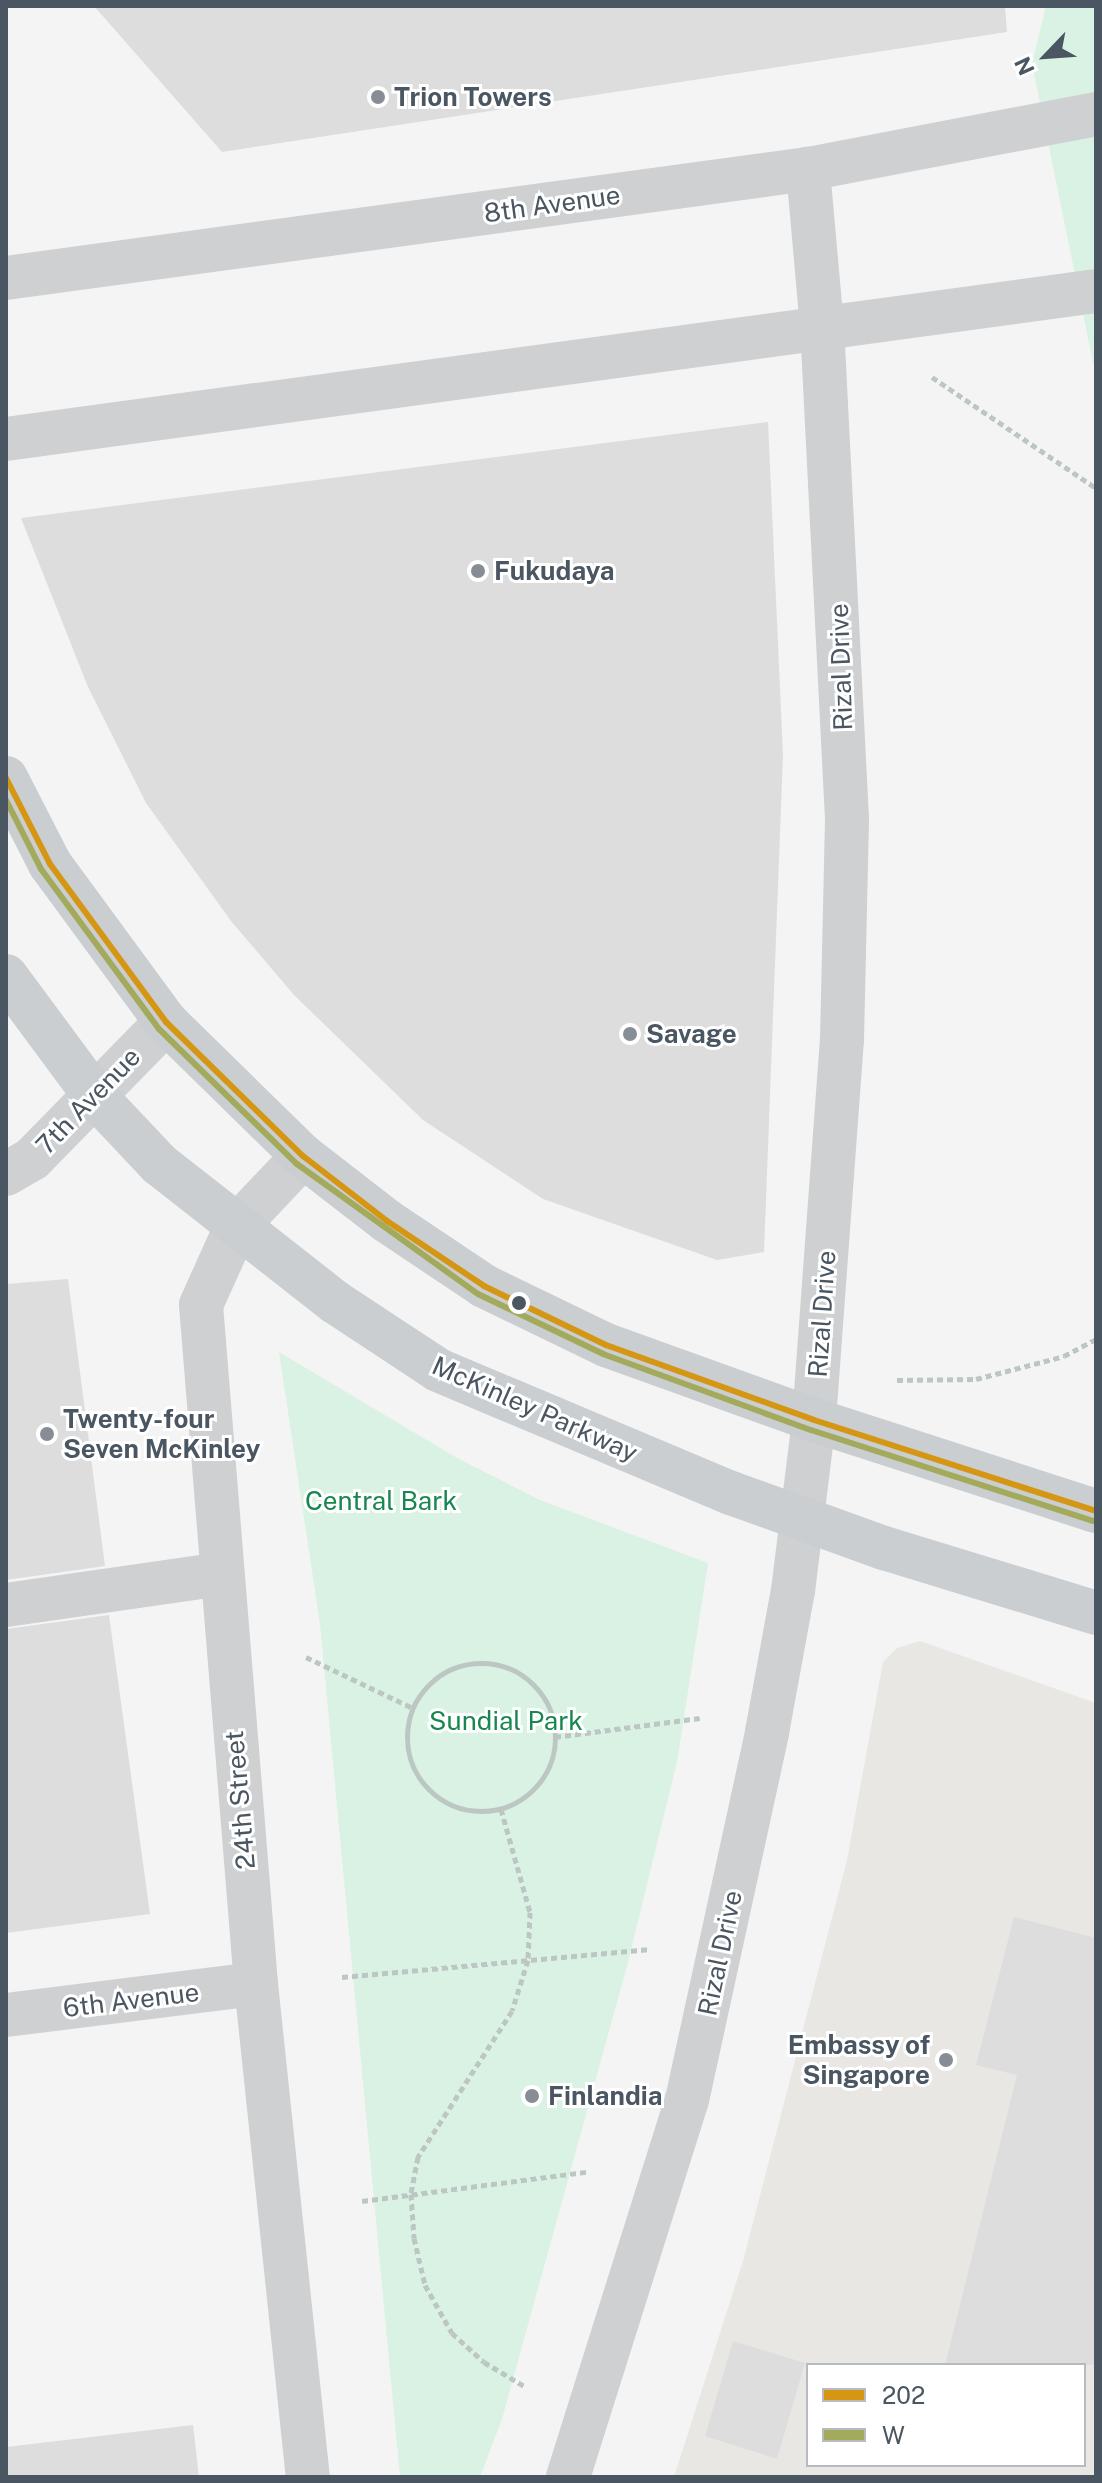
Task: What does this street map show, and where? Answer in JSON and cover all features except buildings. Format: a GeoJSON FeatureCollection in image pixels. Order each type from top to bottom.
{"type":"FeatureCollection","features":[{"type":"Feature","properties":{"kind":"main road"},"geometry":{"type":"LineString","coordinates":[[6,778],[50,864],[166,1022],[303,1156],[484,1286],[606,1345],[814,1420],[1096,1511]]}},
{"type":"Feature","properties":{"kind":"main road","name":"McKinley Parkway"},"geometry":{"type":"LineString","coordinates":[[6,976],[94,1095],[159,1164],[236,1227],[438,1370],[803,1518],[1096,1613]]}},
{"type":"Feature","properties":{"kind":"street","name":"8th Avenue"},"geometry":{"type":"LineString","coordinates":[[6,278],[808,169],[1096,114]]}},
{"type":"Feature","properties":{"kind":"street","name":"Rizal Drive"},"geometry":{"type":"LineString","coordinates":[[568,2477],[687,2100],[767,1732],[803,1518],[814,1420],[846,939],[845,772],[822,327],[808,169]]}},
{"type":"Feature","properties":{"kind":"street"},"geometry":{"type":"LineString","coordinates":[[6,439],[1096,291]]}},
{"type":"Feature","properties":{"kind":"street","name":"7th Avenue"},"geometry":{"type":"LineString","coordinates":[[6,1174],[32,1159],[166,1022]]}},
{"type":"Feature","properties":{"kind":"street","name":"24th Street"},"geometry":{"type":"LineString","coordinates":[[303,1156],[236,1227],[201,1305],[256,1984],[308,2477]]}},
{"type":"Feature","properties":{"kind":"street"},"geometry":{"type":"LineString","coordinates":[[6,1605],[222,1574]]}},
{"type":"Feature","properties":{"kind":"street","name":"6th Avenue"},"geometry":{"type":"LineString","coordinates":[[6,2015],[256,1984]]}},
{"type":"Feature","properties":{"kind":"path"},"geometry":{"type":"LineString","coordinates":[[932,377],[1096,488]]}},
{"type":"Feature","properties":{"kind":"path"},"geometry":{"type":"LineString","coordinates":[[897,1380],[976,1379],[1064,1356],[1096,1339]]}},
{"type":"Feature","properties":{"kind":"path"},"geometry":{"type":"LineString","coordinates":[[306,1657],[413,1708]]}},
{"type":"Feature","properties":{"kind":"path"},"geometry":{"type":"LineString","coordinates":[[487,1662],[527,1679],[546,1702],[555,1737],[542,1780],[522,1799],[501,1809],[482,1812],[451,1805],[431,1792],[413,1766],[406,1742],[413,1708],[433,1678],[459,1665],[487,1662]]}},
{"type":"Feature","properties":{"kind":"path"},"geometry":{"type":"LineString","coordinates":[[555,1737],[700,1718]]}},
{"type":"Feature","properties":{"kind":"path"},"geometry":{"type":"LineString","coordinates":[[501,1809],[530,1912],[528,1960],[512,2011],[418,2157],[411,2194],[414,2238],[425,2285],[452,2333],[484,2362],[526,2387]]}},
{"type":"Feature","properties":{"kind":"path"},"geometry":{"type":"LineString","coordinates":[[342,1977],[648,1949]]}},
{"type":"Feature","properties":{"kind":"path"},"geometry":{"type":"LineString","coordinates":[[362,2201],[586,2172]]}},
{"type":"Feature","properties":{"kind":"shaded area","name":"Embassy of Singapore"},"geometry":{"type":"Polygon","coordinates":[[[920,1641],[1096,1703],[1096,2477],[674,2477],[743,2261],[847,1860],[883,1662],[897,1648],[920,1641]]]}},
{"type":"Feature","properties":{"kind":"green space"},"geometry":{"type":"Polygon","coordinates":[[[1046,6],[1096,6],[1096,377],[1032,64],[1046,6]]]}},
{"type":"Feature","properties":{"kind":"green space","name":"Sundial Park"},"geometry":{"type":"Polygon","coordinates":[[[279,1352],[457,1458],[540,1500],[708,1563],[677,1762],[627,1966],[502,2419],[480,2477],[400,2477],[320,1624],[279,1352]]]}},
{"type":"Feature","properties":{"kind":"transit line","name":"202"},"geometry":{"type":"LineString","coordinates":[[6,778],[50,864],[166,1022],[303,1156],[387,1221],[484,1286],[606,1345],[814,1420],[1096,1511]]}},
{"type":"Feature","properties":{"kind":"transit line","name":"W"},"geometry":{"type":"LineString","coordinates":[[6,800],[41,869],[159,1029],[297,1164],[478,1294],[603,1354],[811,1430],[1093,1521]]}},
{"type":"Feature","properties":{"kind":"place","name":"Trion Towers"},"geometry":{"type":"Point","coordinates":[378,97]}},
{"type":"Feature","properties":{"kind":"place","name":"Fukudaya"},"geometry":{"type":"Point","coordinates":[478,571]}},
{"type":"Feature","properties":{"kind":"place","name":"Savage"},"geometry":{"type":"Point","coordinates":[630,1034]}},
{"type":"Feature","properties":{"kind":"place","name":"Twenty-four Seven McKinley"},"geometry":{"type":"Point","coordinates":[47,1434]}},
{"type":"Feature","properties":{"kind":"place","name":"Embassy of Singapore"},"geometry":{"type":"Point","coordinates":[946,2060]}},
{"type":"Feature","properties":{"kind":"place","name":"Finlandia"},"geometry":{"type":"Point","coordinates":[532,2096]}},
{"type":"Feature","properties":{"kind":"park label","name":"Central Bark"},"geometry":{"type":"Point","coordinates":[381,1501]}}]}
